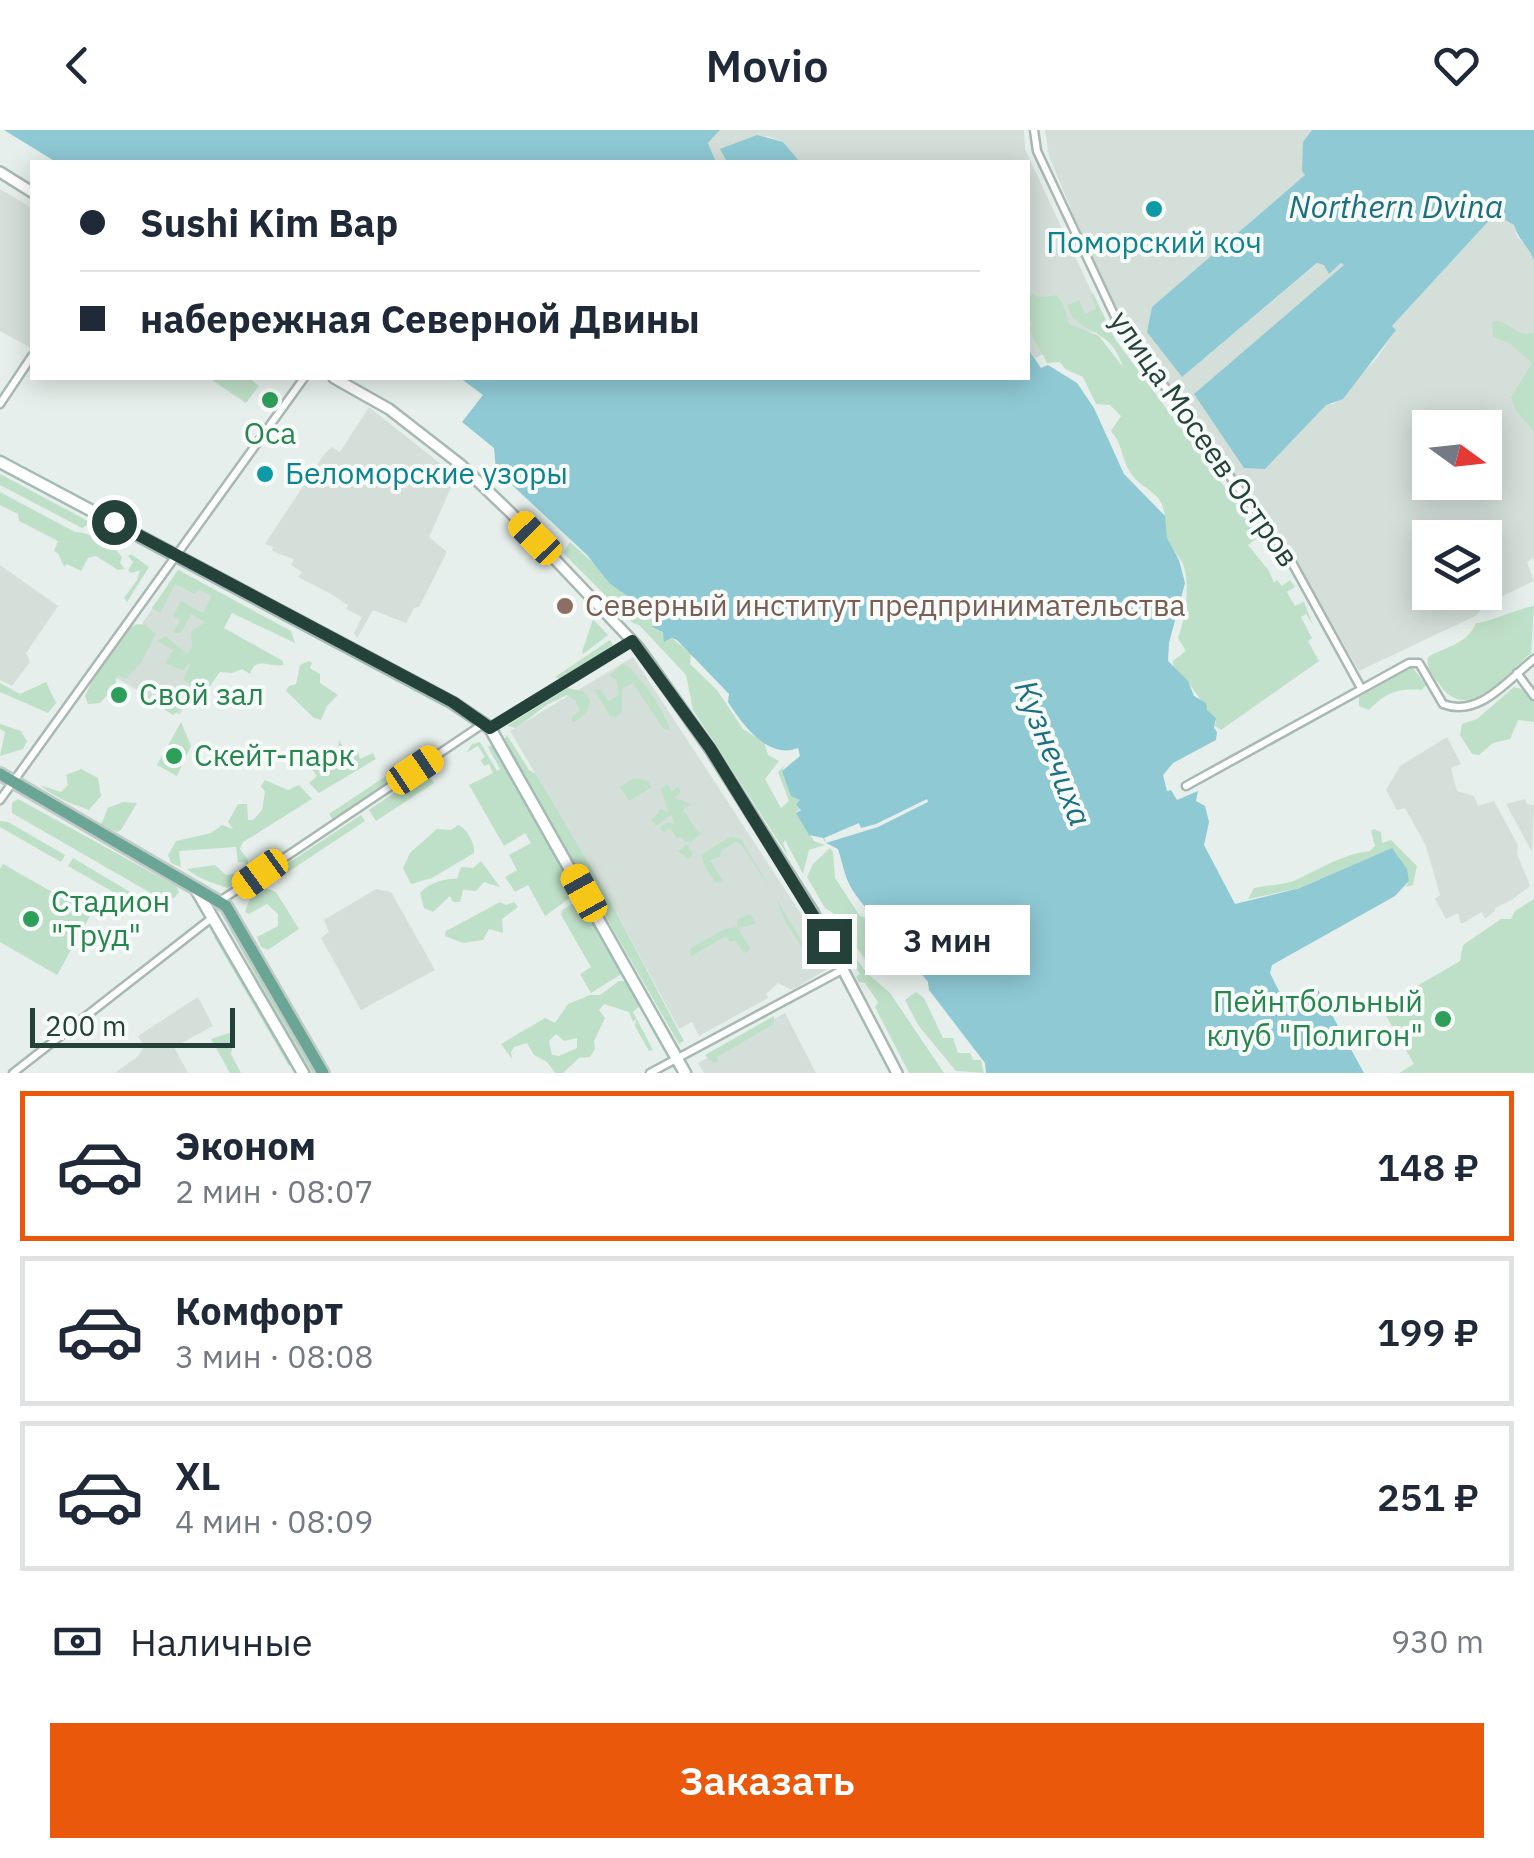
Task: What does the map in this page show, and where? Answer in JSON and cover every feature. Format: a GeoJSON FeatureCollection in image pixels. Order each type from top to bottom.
{"type":"FeatureCollection","features":[{"type":"Feature","properties":{"kind":"main road"},"geometry":{"type":"LineString","coordinates":[[0,462],[453,702],[487,726],[685,1073]]}},
{"type":"Feature","properties":{"kind":"main road"},"geometry":{"type":"LineString","coordinates":[[0,774],[220,901],[238,923],[323,1073]]}},
{"type":"Feature","properties":{"kind":"main road"},"geometry":{"type":"LineString","coordinates":[[193,886],[303,1073]]}},
{"type":"Feature","properties":{"kind":"street","name":"улица Мосеев Остров"},"geometry":{"type":"LineString","coordinates":[[1034,130],[1036,151],[1117,321],[1290,559],[1361,688]]}},
{"type":"Feature","properties":{"kind":"street"},"geometry":{"type":"LineString","coordinates":[[0,172],[30,191]]}},
{"type":"Feature","properties":{"kind":"street"},"geometry":{"type":"LineString","coordinates":[[0,404],[30,359]]}},
{"type":"Feature","properties":{"kind":"street"},"geometry":{"type":"LineString","coordinates":[[0,800],[303,380]]}},
{"type":"Feature","properties":{"kind":"street"},"geometry":{"type":"LineString","coordinates":[[338,380],[389,409],[472,474],[632,641],[710,748],[812,912],[897,1073]]}},
{"type":"Feature","properties":{"kind":"street"},"geometry":{"type":"LineString","coordinates":[[220,901],[487,726],[632,641]]}},
{"type":"Feature","properties":{"kind":"street"},"geometry":{"type":"LineString","coordinates":[[1186,786],[1414,662],[1424,668],[1443,704],[1467,708],[1480,703],[1534,659]]}},
{"type":"Feature","properties":{"kind":"street"},"geometry":{"type":"LineString","coordinates":[[1517,673],[1534,696]]}},
{"type":"Feature","properties":{"kind":"street"},"geometry":{"type":"LineString","coordinates":[[12,1073],[214,916]]}},
{"type":"Feature","properties":{"kind":"street"},"geometry":{"type":"LineString","coordinates":[[650,1073],[844,969]]}},
{"type":"Feature","properties":{"kind":"shaded area"},"geometry":{"type":"Polygon","coordinates":[[[720,130],[1024,130],[1025,149],[1107,325],[1035,358],[1030,352],[1030,160],[798,160],[783,142],[767,136],[721,150],[726,160],[715,160],[708,143],[720,130]]]}},
{"type":"Feature","properties":{"kind":"shaded area"},"geometry":{"type":"Polygon","coordinates":[[[1045,130],[1312,130],[1305,175],[1153,307],[1182,377],[1318,263],[1329,273],[1342,263],[1344,266],[1195,394],[1265,468],[1377,358],[1395,331],[1392,326],[1495,213],[1514,225],[1517,237],[1532,251],[1534,261],[1534,558],[1527,562],[1534,581],[1502,596],[1502,520],[1412,520],[1412,610],[1481,610],[1359,671],[1295,559],[1227,470],[1104,289],[1049,156],[1045,130]]]}},
{"type":"Feature","properties":{"kind":"shaded area"},"geometry":{"type":"Polygon","coordinates":[[[0,189],[30,207],[30,347],[0,331],[0,189]]]}},
{"type":"Feature","properties":{"kind":"shaded area"},"geometry":{"type":"Polygon","coordinates":[[[369,407],[456,476],[429,537],[447,552],[419,607],[414,608],[406,623],[373,610],[357,638],[354,633],[362,617],[298,577],[302,572],[291,565],[294,559],[272,551],[273,547],[265,544],[325,453],[332,447],[340,452],[369,407]]]}},
{"type":"Feature","properties":{"kind":"shaded area"},"geometry":{"type":"Polygon","coordinates":[[[0,565],[58,606],[26,653],[30,662],[12,686],[0,680],[0,565]]]}},
{"type":"Feature","properties":{"kind":"shaded area"},"geometry":{"type":"Polygon","coordinates":[[[179,570],[233,600],[180,715],[108,673],[179,570]]]}},
{"type":"Feature","properties":{"kind":"shaded area"},"geometry":{"type":"Polygon","coordinates":[[[633,657],[828,955],[829,968],[792,990],[778,983],[766,994],[768,998],[699,1036],[692,1022],[679,1029],[604,889],[510,731],[633,657]]]}},
{"type":"Feature","properties":{"kind":"shaded area"},"geometry":{"type":"Polygon","coordinates":[[[1447,737],[1461,764],[1451,768],[1457,791],[1474,796],[1478,806],[1494,801],[1518,845],[1517,854],[1530,886],[1485,919],[1482,912],[1461,924],[1458,913],[1446,919],[1435,899],[1440,895],[1426,846],[1405,808],[1397,810],[1386,790],[1400,766],[1447,737]]]}},
{"type":"Feature","properties":{"kind":"shaded area"},"geometry":{"type":"Polygon","coordinates":[[[1525,799],[1527,804],[1534,805],[1532,852],[1506,804],[1525,799]]]}},
{"type":"Feature","properties":{"kind":"shaded area"},"geometry":{"type":"Polygon","coordinates":[[[376,889],[391,892],[435,970],[361,1010],[321,938],[329,932],[324,920],[376,889]]]}},
{"type":"Feature","properties":{"kind":"shaded area"},"geometry":{"type":"Polygon","coordinates":[[[198,997],[213,1026],[174,1047],[188,1073],[115,1073],[138,1056],[144,1046],[138,1036],[198,997]]]}},
{"type":"Feature","properties":{"kind":"shaded area"},"geometry":{"type":"Polygon","coordinates":[[[785,1013],[816,1073],[704,1073],[698,1063],[785,1013]]]}},
{"type":"Feature","properties":{"kind":"green space"},"geometry":{"type":"Polygon","coordinates":[[[1030,292],[1038,297],[1057,295],[1069,324],[1099,336],[1123,367],[1110,344],[1071,315],[1067,305],[1079,300],[1085,314],[1096,309],[1093,293],[1115,339],[1258,532],[1248,545],[1274,583],[1277,580],[1282,586],[1290,580],[1295,587],[1287,592],[1295,606],[1304,602],[1313,625],[1306,614],[1301,617],[1319,661],[1221,730],[1191,686],[1173,669],[1173,661],[1186,651],[1178,638],[1185,610],[1186,579],[1182,562],[1167,539],[1161,502],[1136,479],[1111,431],[1121,416],[1110,405],[1096,404],[1083,377],[1065,369],[1060,362],[1047,363],[1030,330],[1030,292]]]}},
{"type":"Feature","properties":{"kind":"green space"},"geometry":{"type":"Polygon","coordinates":[[[1499,321],[1520,332],[1534,332],[1534,432],[1515,409],[1511,397],[1532,363],[1509,343],[1493,337],[1492,322],[1499,321]]]}},
{"type":"Feature","properties":{"kind":"green space"},"geometry":{"type":"Polygon","coordinates":[[[212,380],[252,380],[259,386],[246,403],[212,380]]]}},
{"type":"Feature","properties":{"kind":"green space"},"geometry":{"type":"Polygon","coordinates":[[[0,474],[88,521],[87,525],[82,528],[0,485],[0,474]]]}},
{"type":"Feature","properties":{"kind":"green space"},"geometry":{"type":"Polygon","coordinates":[[[0,492],[75,532],[89,534],[107,544],[122,557],[120,563],[125,569],[118,570],[96,556],[88,558],[81,571],[67,564],[64,567],[54,551],[58,541],[19,521],[18,514],[0,505],[0,492]]]}},
{"type":"Feature","properties":{"kind":"green space"},"geometry":{"type":"Polygon","coordinates":[[[570,542],[599,568],[610,584],[639,604],[644,616],[656,618],[658,626],[651,628],[663,632],[666,642],[672,638],[691,654],[690,664],[717,690],[743,729],[764,742],[768,755],[779,761],[765,779],[781,808],[789,801],[778,772],[785,765],[782,771],[800,800],[796,804],[801,809],[796,812],[814,841],[825,845],[809,850],[803,874],[785,840],[788,856],[693,710],[686,675],[563,553],[570,542]]]}},
{"type":"Feature","properties":{"kind":"green space"},"geometry":{"type":"Polygon","coordinates":[[[131,554],[149,567],[127,602],[124,598],[140,570],[128,570],[133,562],[128,556],[131,554]]]}},
{"type":"Feature","properties":{"kind":"green space"},"geometry":{"type":"Polygon","coordinates":[[[178,570],[291,631],[295,643],[232,613],[224,628],[283,661],[283,665],[259,664],[250,674],[242,669],[220,672],[210,686],[173,715],[136,691],[164,704],[174,690],[191,690],[194,686],[183,680],[191,662],[183,670],[165,664],[173,650],[157,641],[165,636],[188,654],[192,647],[191,632],[205,622],[191,614],[181,633],[173,633],[180,620],[173,616],[181,601],[203,613],[212,596],[198,589],[195,594],[175,584],[160,613],[152,608],[178,570]]]}},
{"type":"Feature","properties":{"kind":"green space"},"geometry":{"type":"Polygon","coordinates":[[[1534,606],[1531,653],[1499,682],[1475,698],[1463,700],[1451,696],[1440,685],[1429,669],[1428,657],[1462,641],[1476,623],[1534,606]]]}},
{"type":"Feature","properties":{"kind":"green space"},"geometry":{"type":"Polygon","coordinates":[[[593,619],[608,635],[583,654],[582,652],[593,619]]]}},
{"type":"Feature","properties":{"kind":"green space"},"geometry":{"type":"Polygon","coordinates":[[[137,624],[156,634],[142,661],[126,679],[117,675],[115,686],[100,703],[88,704],[85,696],[107,656],[137,624]]]}},
{"type":"Feature","properties":{"kind":"green space"},"geometry":{"type":"Polygon","coordinates":[[[610,640],[613,645],[563,680],[555,677],[610,640]]]}},
{"type":"Feature","properties":{"kind":"green space"},"geometry":{"type":"Polygon","coordinates":[[[309,661],[310,668],[320,674],[320,683],[338,695],[321,720],[286,691],[296,684],[300,665],[309,661]]]}},
{"type":"Feature","properties":{"kind":"green space"},"geometry":{"type":"Polygon","coordinates":[[[623,663],[652,694],[670,731],[663,728],[633,683],[622,689],[622,711],[616,717],[610,716],[594,689],[599,689],[609,701],[619,695],[616,679],[609,676],[623,663]]]}},
{"type":"Feature","properties":{"kind":"green space"},"geometry":{"type":"Polygon","coordinates":[[[1412,667],[1426,685],[1422,690],[1393,692],[1369,710],[1359,706],[1359,697],[1412,667]]]}},
{"type":"Feature","properties":{"kind":"green space"},"geometry":{"type":"Polygon","coordinates":[[[46,682],[56,703],[48,713],[0,692],[0,683],[20,694],[46,682]]]}},
{"type":"Feature","properties":{"kind":"green space"},"geometry":{"type":"Polygon","coordinates":[[[1514,687],[1522,689],[1534,702],[1534,722],[1518,720],[1510,739],[1493,743],[1479,755],[1472,754],[1460,735],[1462,724],[1477,719],[1514,687]]]}},
{"type":"Feature","properties":{"kind":"green space"},"geometry":{"type":"Polygon","coordinates":[[[567,688],[583,691],[590,699],[579,719],[572,722],[580,710],[567,695],[516,728],[507,726],[567,688]]]}},
{"type":"Feature","properties":{"kind":"green space","name":"Скейт-парк"},"geometry":{"type":"Polygon","coordinates":[[[181,722],[191,746],[177,776],[157,765],[181,722]]]}},
{"type":"Feature","properties":{"kind":"green space"},"geometry":{"type":"Polygon","coordinates":[[[0,724],[21,731],[27,741],[23,749],[0,756],[5,732],[0,724]]]}},
{"type":"Feature","properties":{"kind":"green space"},"geometry":{"type":"Polygon","coordinates":[[[507,735],[529,770],[536,774],[604,889],[684,1041],[679,1044],[504,740],[507,735]]]}},
{"type":"Feature","properties":{"kind":"green space"},"geometry":{"type":"Polygon","coordinates":[[[339,740],[345,750],[358,751],[360,759],[373,753],[376,759],[319,793],[309,783],[317,776],[311,768],[320,762],[317,752],[326,747],[337,754],[339,740]]]}},
{"type":"Feature","properties":{"kind":"green space"},"geometry":{"type":"Polygon","coordinates":[[[480,742],[497,771],[500,769],[488,747],[495,743],[578,892],[545,916],[528,885],[515,892],[505,877],[517,870],[509,855],[531,843],[525,833],[504,846],[469,785],[493,773],[489,764],[484,766],[481,760],[485,757],[478,746],[466,753],[472,744],[480,742]]]}},
{"type":"Feature","properties":{"kind":"green space"},"geometry":{"type":"Polygon","coordinates":[[[81,769],[98,778],[101,796],[89,810],[40,785],[61,792],[68,785],[66,775],[81,769]]]}},
{"type":"Feature","properties":{"kind":"green space"},"geometry":{"type":"Polygon","coordinates":[[[426,771],[434,783],[376,821],[369,810],[426,771]]]}},
{"type":"Feature","properties":{"kind":"green space"},"geometry":{"type":"Polygon","coordinates":[[[386,776],[390,783],[333,820],[329,814],[386,776]]]}},
{"type":"Feature","properties":{"kind":"green space"},"geometry":{"type":"Polygon","coordinates":[[[634,778],[648,781],[652,787],[629,801],[620,787],[634,778]]]}},
{"type":"Feature","properties":{"kind":"green space"},"geometry":{"type":"Polygon","coordinates":[[[265,780],[288,790],[299,785],[312,799],[243,842],[240,849],[248,866],[238,862],[236,847],[179,851],[181,867],[171,863],[168,855],[176,841],[211,833],[222,825],[233,829],[228,822],[238,804],[247,804],[248,820],[253,820],[262,810],[265,792],[261,786],[265,780]]]}},
{"type":"Feature","properties":{"kind":"green space"},"geometry":{"type":"Polygon","coordinates":[[[667,784],[672,791],[678,787],[681,792],[675,798],[692,804],[683,810],[702,833],[691,842],[685,841],[693,854],[689,859],[678,851],[687,845],[681,836],[677,838],[670,828],[664,832],[659,828],[668,822],[675,824],[671,815],[656,826],[651,820],[661,809],[668,812],[661,789],[667,784]]]}},
{"type":"Feature","properties":{"kind":"green space"},"geometry":{"type":"Polygon","coordinates":[[[18,799],[176,886],[179,892],[174,898],[161,899],[12,813],[12,803],[18,799]]]}},
{"type":"Feature","properties":{"kind":"green space"},"geometry":{"type":"Polygon","coordinates":[[[123,802],[137,803],[121,830],[101,825],[108,808],[123,802]]]}},
{"type":"Feature","properties":{"kind":"green space"},"geometry":{"type":"Polygon","coordinates":[[[361,815],[365,821],[276,880],[272,874],[361,815]]]}},
{"type":"Feature","properties":{"kind":"green space"},"geometry":{"type":"Polygon","coordinates":[[[0,821],[65,855],[61,862],[0,827],[0,821]]]}},
{"type":"Feature","properties":{"kind":"green space"},"geometry":{"type":"Polygon","coordinates":[[[458,825],[470,837],[474,853],[432,878],[411,884],[403,868],[410,853],[437,829],[451,830],[458,825]]]}},
{"type":"Feature","properties":{"kind":"green space"},"geometry":{"type":"Polygon","coordinates":[[[1371,831],[1381,832],[1382,843],[1391,840],[1417,866],[1413,885],[1406,887],[1409,881],[1391,849],[1300,888],[1248,899],[1254,888],[1291,882],[1343,858],[1370,851],[1375,846],[1371,831]]]}},
{"type":"Feature","properties":{"kind":"green space"},"geometry":{"type":"Polygon","coordinates":[[[730,837],[741,839],[773,893],[736,842],[721,851],[720,857],[710,860],[723,881],[715,882],[702,854],[730,837]]]}},
{"type":"Feature","properties":{"kind":"green space"},"geometry":{"type":"Polygon","coordinates":[[[830,848],[835,878],[860,916],[866,918],[870,909],[880,905],[893,925],[888,936],[883,934],[882,947],[869,958],[864,958],[833,913],[825,908],[807,877],[813,864],[830,848]]]}},
{"type":"Feature","properties":{"kind":"green space"},"geometry":{"type":"Polygon","coordinates":[[[73,858],[130,892],[129,901],[68,866],[73,858]]]}},
{"type":"Feature","properties":{"kind":"green space"},"geometry":{"type":"Polygon","coordinates":[[[481,861],[500,887],[484,882],[476,891],[463,890],[460,902],[453,902],[450,896],[433,912],[424,908],[420,893],[423,889],[457,879],[461,867],[473,868],[481,861]]]}},
{"type":"Feature","properties":{"kind":"green space"},"geometry":{"type":"Polygon","coordinates":[[[3,864],[91,914],[57,975],[0,942],[3,864]]]}},
{"type":"Feature","properties":{"kind":"green space"},"geometry":{"type":"Polygon","coordinates":[[[215,865],[226,875],[245,872],[248,876],[228,888],[187,869],[215,865]]]}},
{"type":"Feature","properties":{"kind":"green space"},"geometry":{"type":"Polygon","coordinates":[[[265,888],[276,892],[299,929],[268,950],[261,947],[257,937],[278,926],[278,914],[267,904],[249,914],[245,912],[250,898],[265,888]]]}},
{"type":"Feature","properties":{"kind":"green space"},"geometry":{"type":"Polygon","coordinates":[[[775,897],[811,957],[813,962],[807,969],[809,964],[802,954],[805,952],[775,897]]]}},
{"type":"Feature","properties":{"kind":"green space"},"geometry":{"type":"Polygon","coordinates":[[[1534,899],[1534,1073],[1399,1073],[1414,1064],[1381,1007],[1460,961],[1463,945],[1501,919],[1511,919],[1515,911],[1534,899]]]}},
{"type":"Feature","properties":{"kind":"green space"},"geometry":{"type":"Polygon","coordinates":[[[579,900],[623,973],[591,993],[580,974],[591,967],[561,915],[562,910],[579,900]]]}},
{"type":"Feature","properties":{"kind":"green space"},"geometry":{"type":"Polygon","coordinates":[[[500,902],[514,902],[518,907],[502,919],[503,933],[489,929],[483,940],[463,943],[445,936],[446,931],[500,902]]]}},
{"type":"Feature","properties":{"kind":"green space"},"geometry":{"type":"Polygon","coordinates":[[[822,912],[867,973],[890,993],[944,1073],[909,1073],[875,1007],[878,1002],[865,983],[859,982],[856,977],[860,974],[822,912]]]}},
{"type":"Feature","properties":{"kind":"green space"},"geometry":{"type":"Polygon","coordinates":[[[750,914],[756,924],[738,928],[750,948],[748,952],[744,953],[735,940],[730,942],[726,936],[690,957],[691,948],[725,929],[737,927],[737,920],[750,914]]]}},
{"type":"Feature","properties":{"kind":"green space"},"geometry":{"type":"Polygon","coordinates":[[[238,926],[320,1073],[309,1073],[230,930],[238,926]]]}},
{"type":"Feature","properties":{"kind":"green space"},"geometry":{"type":"Polygon","coordinates":[[[219,935],[292,1064],[289,1066],[214,937],[219,935]]]}},
{"type":"Feature","properties":{"kind":"green space"},"geometry":{"type":"Polygon","coordinates":[[[619,981],[627,981],[641,1005],[633,1012],[653,1050],[649,1051],[635,1026],[636,1019],[633,1022],[629,1012],[604,1004],[599,1010],[605,1018],[594,1041],[595,1049],[590,1057],[579,1058],[563,1073],[555,1073],[547,1062],[534,1055],[527,1043],[514,1047],[512,1059],[501,1044],[545,1018],[555,1023],[568,1004],[600,995],[619,981]],[[556,1034],[549,1041],[552,1055],[577,1048],[577,1038],[564,1041],[556,1034]]]}},
{"type":"Feature","properties":{"kind":"green space"},"geometry":{"type":"Polygon","coordinates":[[[916,992],[924,998],[943,1038],[953,1038],[958,1053],[970,1053],[973,1060],[981,1060],[984,1073],[956,1071],[918,1025],[905,1000],[916,992]]]}},
{"type":"Feature","properties":{"kind":"green space"},"geometry":{"type":"Polygon","coordinates":[[[774,1016],[774,1024],[717,1057],[718,1062],[713,1063],[705,1055],[774,1016]]]}},
{"type":"Feature","properties":{"kind":"green space"},"geometry":{"type":"Polygon","coordinates":[[[229,1033],[234,1038],[231,1054],[241,1073],[230,1073],[211,1039],[229,1033]]]}},
{"type":"Feature","properties":{"kind":"water"},"geometry":{"type":"Polygon","coordinates":[[[4,130],[720,130],[708,143],[715,160],[53,160],[4,130]]]}},
{"type":"Feature","properties":{"kind":"water","name":"Northern Dvina"},"geometry":{"type":"Polygon","coordinates":[[[1312,130],[1534,130],[1534,261],[1514,225],[1495,214],[1392,326],[1396,330],[1343,399],[1326,405],[1265,469],[1244,468],[1194,394],[1344,265],[1341,263],[1329,274],[1324,265],[1317,263],[1182,377],[1147,332],[1152,307],[1305,175],[1303,142],[1312,130]]]}},
{"type":"Feature","properties":{"kind":"water"},"geometry":{"type":"Polygon","coordinates":[[[757,135],[783,142],[798,160],[726,160],[720,149],[757,135]]]}},
{"type":"Feature","properties":{"kind":"water","name":"Кузнечиха"},"geometry":{"type":"Polygon","coordinates":[[[1030,352],[1041,368],[1048,365],[1077,383],[1094,408],[1124,474],[1165,516],[1167,538],[1179,560],[1185,583],[1168,661],[1188,681],[1194,696],[1206,703],[1207,710],[1216,718],[1217,732],[1216,740],[1173,763],[1163,775],[1167,791],[1171,790],[1177,800],[1198,791],[1196,801],[1205,806],[1209,822],[1204,845],[1235,904],[1300,888],[1392,848],[1407,869],[1409,881],[1395,896],[1272,965],[1270,973],[1281,995],[1294,997],[1316,986],[1364,1073],[986,1073],[985,1063],[929,990],[928,982],[916,967],[915,956],[898,940],[880,906],[865,907],[847,880],[838,849],[823,838],[809,835],[796,813],[801,810],[796,804],[800,800],[791,796],[782,771],[800,756],[798,748],[777,749],[757,738],[728,702],[729,694],[677,640],[664,642],[663,632],[651,627],[658,625],[656,618],[645,618],[639,604],[610,584],[587,555],[496,470],[494,448],[462,422],[483,395],[463,380],[1030,380],[1030,352]]]}},
{"type":"Feature","properties":{"kind":"pier"},"geometry":{"type":"Polygon","coordinates":[[[927,799],[928,802],[878,827],[826,843],[824,838],[859,823],[861,828],[876,824],[927,799]]]}},
{"type":"Feature","properties":{"kind":"place","name":"Поморский коч"},"geometry":{"type":"Point","coordinates":[1154,209]}},
{"type":"Feature","properties":{"kind":"place","name":"Оса"},"geometry":{"type":"Point","coordinates":[270,400]}},
{"type":"Feature","properties":{"kind":"place","name":"Беломорские узоры"},"geometry":{"type":"Point","coordinates":[265,474]}},
{"type":"Feature","properties":{"kind":"place","name":"Северный институт предпринимательства"},"geometry":{"type":"Point","coordinates":[565,606]}},
{"type":"Feature","properties":{"kind":"place","name":"Свой зал"},"geometry":{"type":"Point","coordinates":[119,695]}},
{"type":"Feature","properties":{"kind":"place","name":"Скейт-парк"},"geometry":{"type":"Point","coordinates":[174,756]}},
{"type":"Feature","properties":{"kind":"place","name":"Стадион \"Труд\""},"geometry":{"type":"Point","coordinates":[31,919]}},
{"type":"Feature","properties":{"kind":"place","name":"Пейнтбольный клуб \"Полигон\""},"geometry":{"type":"Point","coordinates":[1443,1019]}},
{"type":"Feature","properties":{"kind":"route"},"geometry":{"type":"LineString","coordinates":[[114,522],[453,702],[490,728],[632,641],[710,748],[829,941]]}}]}
